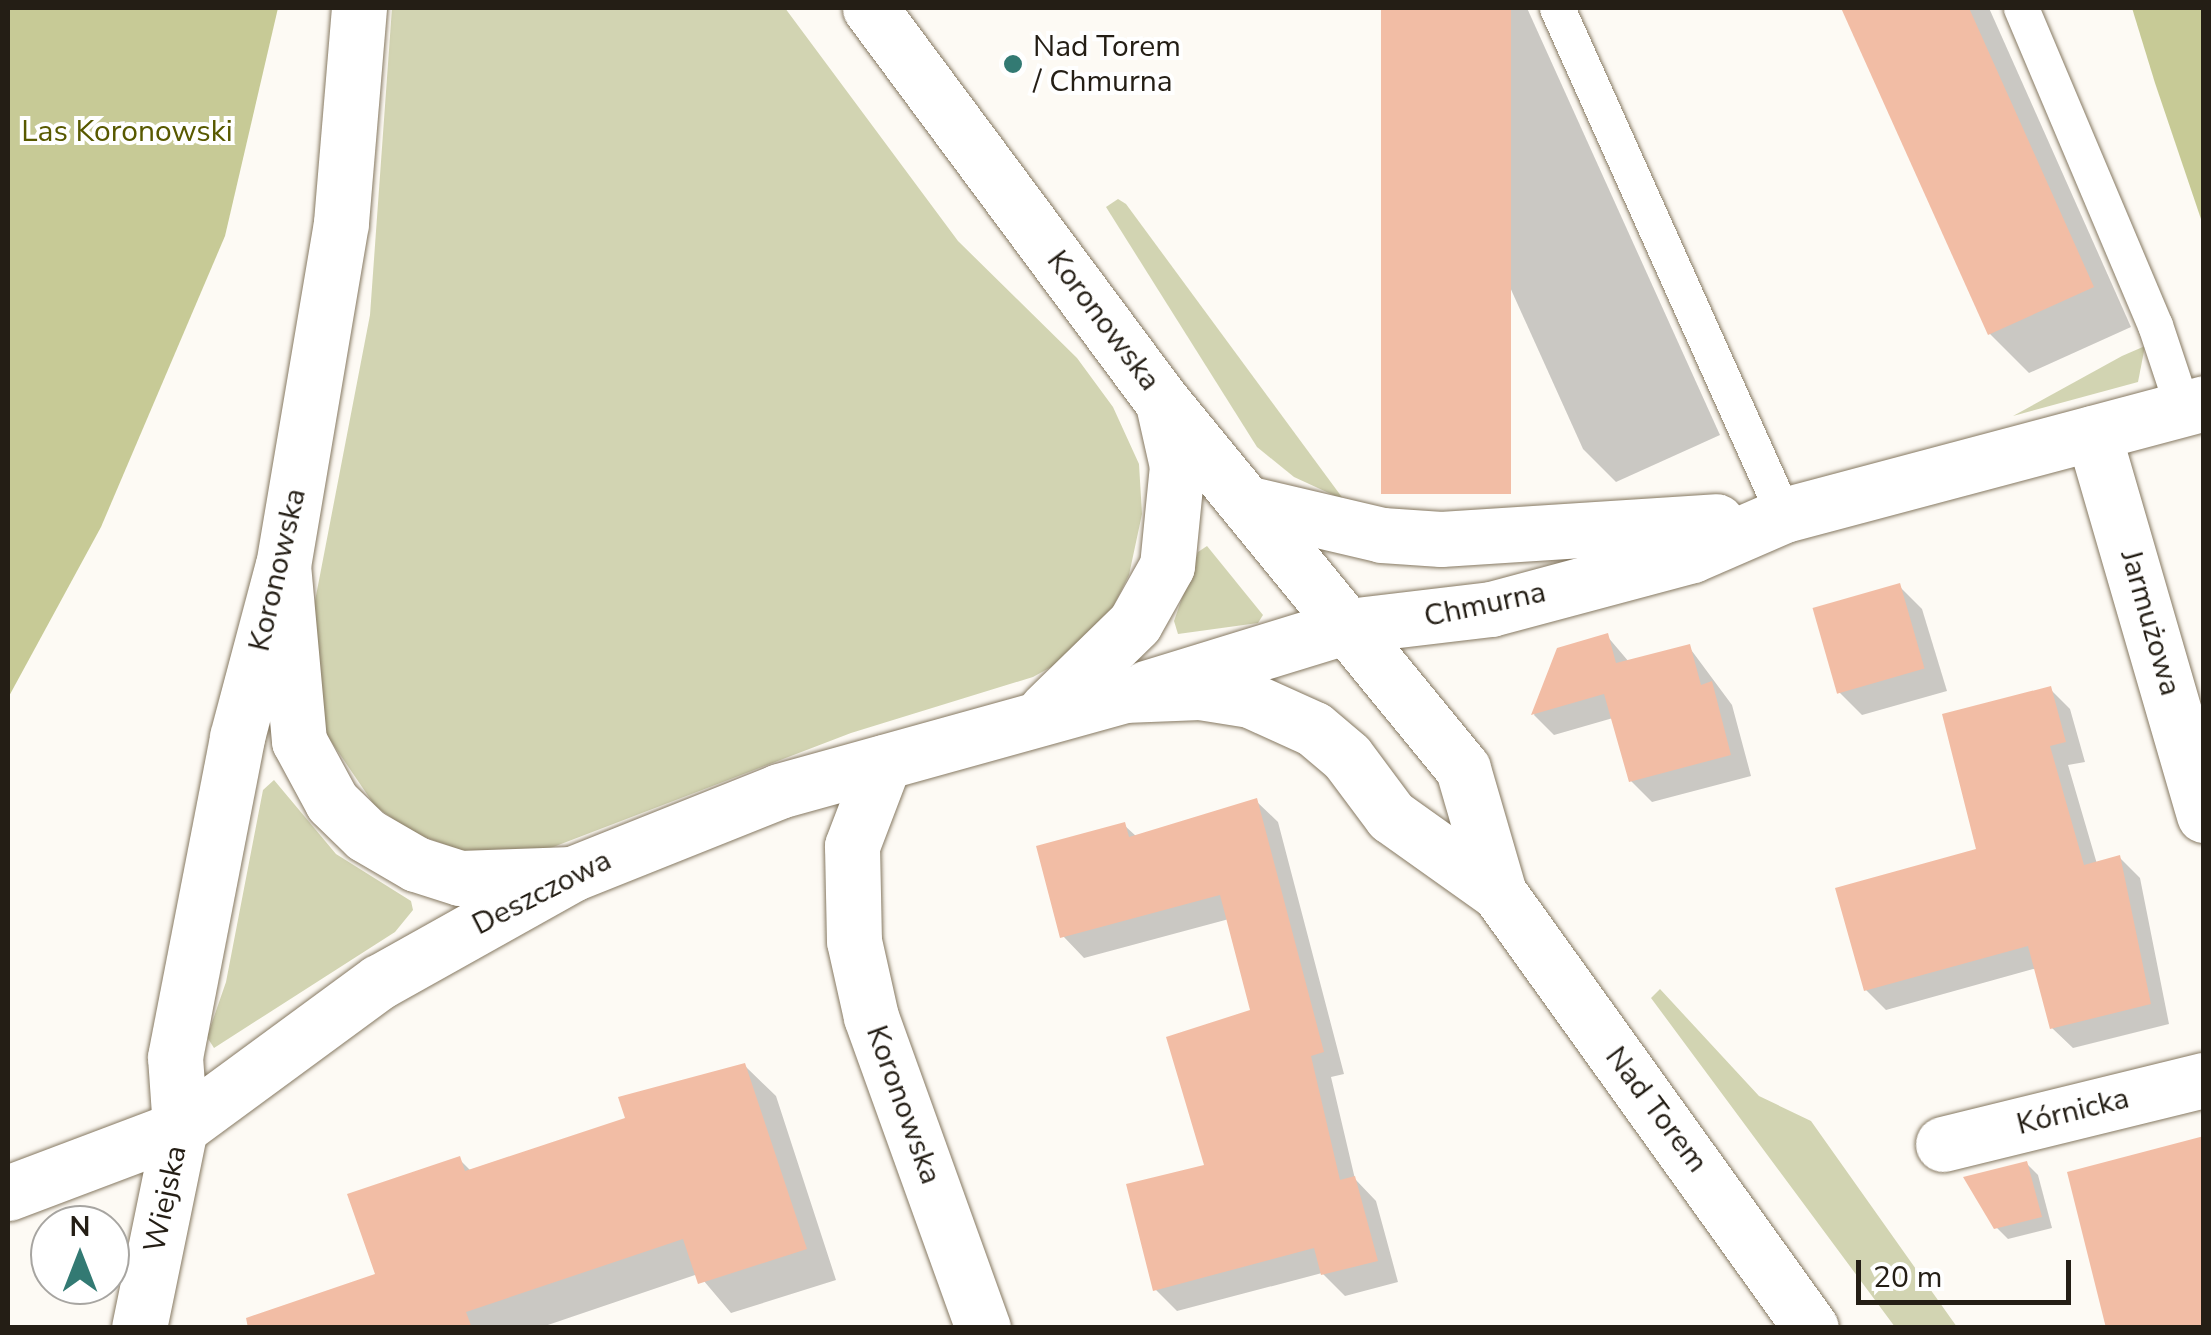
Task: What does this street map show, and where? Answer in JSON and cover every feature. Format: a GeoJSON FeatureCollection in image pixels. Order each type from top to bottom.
{"type":"FeatureCollection","features":[{"type":"Feature","properties":{"kind":"street","name":"Koronowska"},"geometry":{"type":"LineString","coordinates":[[180,1128],[175,1057],[237,737],[283,565],[341,223],[359,8]]}},
{"type":"Feature","properties":{"kind":"street","name":"Koronowska"},"geometry":{"type":"LineString","coordinates":[[870,8],[1162,400],[1348,626]]}},
{"type":"Feature","properties":{"kind":"street"},"geometry":{"type":"LineString","coordinates":[[1032,722],[1086,678],[1135,622],[1166,566],[1176,466],[1162,400]]}},
{"type":"Feature","properties":{"kind":"street","name":"Chmurna"},"geometry":{"type":"LineString","coordinates":[[1124,695],[1348,626],[1491,610],[1692,554],[1784,515],[2193,406]]}},
{"type":"Feature","properties":{"kind":"street","name":"Jarmużowa"},"geometry":{"type":"LineString","coordinates":[[2092,433],[2204,815]]}},
{"type":"Feature","properties":{"kind":"street","name":"Chmurna"},"geometry":{"type":"LineString","coordinates":[[1246,503],[1382,536],[1481,540],[1784,515]]}},
{"type":"Feature","properties":{"kind":"street"},"geometry":{"type":"LineString","coordinates":[[283,565],[299,741],[332,802],[390,850],[460,878],[572,874]]}},
{"type":"Feature","properties":{"kind":"street","name":"Nad Torem"},"geometry":{"type":"LineString","coordinates":[[1348,626],[1463,769],[1499,893]]}},
{"type":"Feature","properties":{"kind":"street","name":"Nad Torem"},"geometry":{"type":"LineString","coordinates":[[1124,695],[1200,692],[1286,712],[1347,757],[1391,816],[1499,893],[1812,1328]]}},
{"type":"Feature","properties":{"kind":"street","name":"Deszczowa"},"geometry":{"type":"LineString","coordinates":[[8,1193],[180,1128],[379,982],[572,874],[704,817],[1124,695]]}},
{"type":"Feature","properties":{"kind":"street","name":"Koronowska"},"geometry":{"type":"LineString","coordinates":[[884,762],[852,846],[854,941],[871,1018],[983,1328]]}},
{"type":"Feature","properties":{"kind":"street","name":"Kórnicka"},"geometry":{"type":"LineString","coordinates":[[1943,1144],[2204,1080]]}},
{"type":"Feature","properties":{"kind":"street","name":"Wiejska"},"geometry":{"type":"LineString","coordinates":[[139,1328],[180,1128]]}},
{"type":"Feature","properties":{"kind":"lane"},"geometry":{"type":"LineString","coordinates":[[1557,8],[1784,515]]}},
{"type":"Feature","properties":{"kind":"lane"},"geometry":{"type":"LineString","coordinates":[[2021,8],[2155,326],[2193,406]]}},
{"type":"Feature","properties":{"kind":"green space","name":"Las Koronowski"},"geometry":{"type":"Polygon","coordinates":[[[8,8],[278,8],[225,236],[101,527],[8,698],[8,8]]]}},
{"type":"Feature","properties":{"kind":"green space"},"geometry":{"type":"Polygon","coordinates":[[[392,8],[785,8],[958,241],[1077,358],[1113,407],[1139,464],[1142,514],[1129,575],[1112,609],[1062,661],[1033,677],[851,733],[548,849],[469,853],[413,833],[375,806],[322,728],[310,627],[370,315],[392,8]]]}},
{"type":"Feature","properties":{"kind":"green space"},"geometry":{"type":"Polygon","coordinates":[[[2132,8],[2203,8],[2203,225],[2155,83],[2132,8]]]}},
{"type":"Feature","properties":{"kind":"green space"},"geometry":{"type":"Polygon","coordinates":[[[1118,199],[1126,204],[1344,500],[1294,477],[1257,447],[1106,207],[1118,199]]]}},
{"type":"Feature","properties":{"kind":"green space"},"geometry":{"type":"Polygon","coordinates":[[[2145,346],[2138,382],[2013,416],[2122,356],[2145,346]]]}},
{"type":"Feature","properties":{"kind":"green space"},"geometry":{"type":"Polygon","coordinates":[[[1207,546],[1263,615],[1258,623],[1178,634],[1174,621],[1198,552],[1207,546]]]}},
{"type":"Feature","properties":{"kind":"green space"},"geometry":{"type":"Polygon","coordinates":[[[274,780],[336,854],[411,901],[413,910],[395,932],[214,1048],[207,1037],[226,982],[263,790],[274,780]]]}},
{"type":"Feature","properties":{"kind":"green space"},"geometry":{"type":"Polygon","coordinates":[[[1660,989],[1759,1096],[1811,1121],[1957,1327],[1895,1327],[1651,998],[1660,989]]]}},
{"type":"Feature","properties":{"kind":"building"},"geometry":{"type":"Polygon","coordinates":[[[1381,8],[1511,8],[1511,494],[1381,494],[1381,8]]]}},
{"type":"Feature","properties":{"kind":"building"},"geometry":{"type":"Polygon","coordinates":[[[1841,8],[1969,8],[2094,287],[1988,335],[1841,8]]]}},
{"type":"Feature","properties":{"kind":"building"},"geometry":{"type":"Polygon","coordinates":[[[1900,583],[1925,669],[1837,694],[1813,608],[1900,583]]]}},
{"type":"Feature","properties":{"kind":"building"},"geometry":{"type":"Polygon","coordinates":[[[1608,633],[1616,663],[1690,644],[1701,685],[1712,681],[1731,755],[1629,782],[1604,694],[1531,715],[1557,648],[1608,633]]]}},
{"type":"Feature","properties":{"kind":"building"},"geometry":{"type":"Polygon","coordinates":[[[2051,686],[2066,742],[2050,746],[2084,865],[2120,855],[2151,1004],[2050,1029],[2028,946],[1864,991],[1835,888],[1976,849],[1942,714],[2051,686]]]}},
{"type":"Feature","properties":{"kind":"building"},"geometry":{"type":"Polygon","coordinates":[[[1257,798],[1324,1052],[1311,1056],[1340,1180],[1355,1176],[1378,1261],[1321,1275],[1314,1248],[1153,1291],[1126,1184],[1204,1165],[1166,1037],[1250,1010],[1220,895],[1060,938],[1036,846],[1125,822],[1129,837],[1257,798]]]}},
{"type":"Feature","properties":{"kind":"building"},"geometry":{"type":"Polygon","coordinates":[[[745,1063],[807,1249],[698,1284],[683,1239],[466,1312],[472,1328],[248,1328],[246,1318],[375,1274],[347,1194],[460,1156],[465,1171],[625,1118],[618,1097],[745,1063]]]}},
{"type":"Feature","properties":{"kind":"building"},"geometry":{"type":"Polygon","coordinates":[[[2204,1136],[2204,1328],[2106,1328],[2067,1172],[2204,1136]]]}},
{"type":"Feature","properties":{"kind":"building"},"geometry":{"type":"Polygon","coordinates":[[[2027,1161],[2042,1217],[1994,1229],[1963,1177],[2027,1161]]]}},
{"type":"Feature","properties":{"kind":"place","name":"Nad Torem / Chmurna"},"geometry":{"type":"Point","coordinates":[1013,64]}}]}
